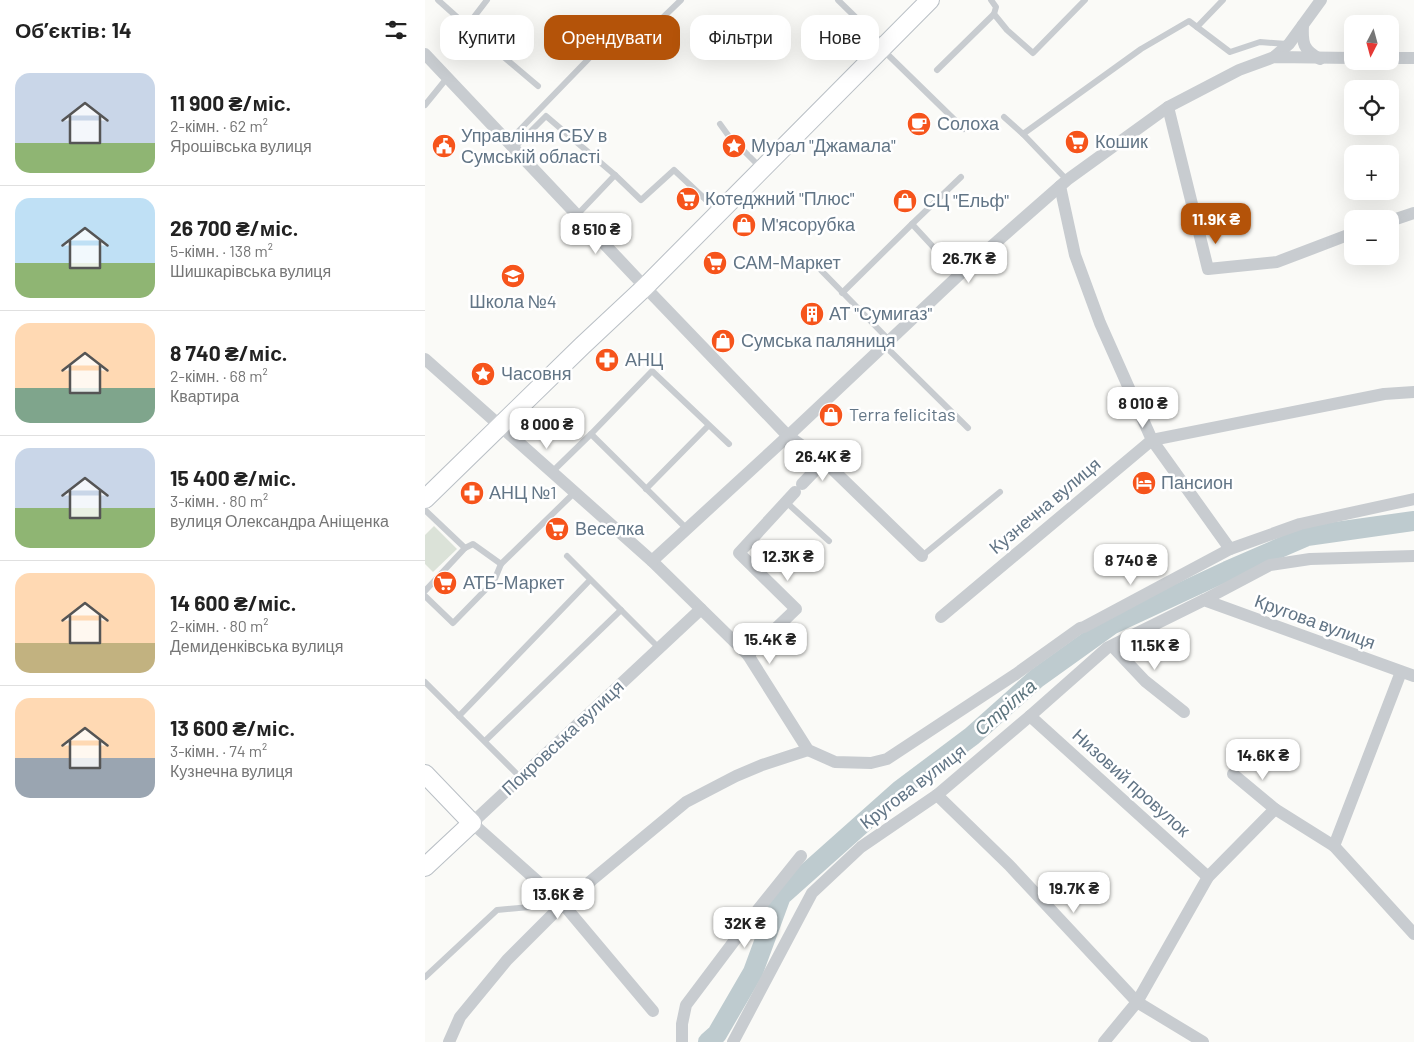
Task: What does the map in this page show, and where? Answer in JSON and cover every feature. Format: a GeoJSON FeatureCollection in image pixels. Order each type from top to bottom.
{"type":"FeatureCollection","features":[{"type":"Feature","properties":{"kind":"main road"},"geometry":{"type":"LineString","coordinates":[[425,499],[645,287],[930,0]]}},
{"type":"Feature","properties":{"kind":"main road"},"geometry":{"type":"LineString","coordinates":[[425,774],[472,823]]}},
{"type":"Feature","properties":{"kind":"main road","name":"Покровська вулиця"},"geometry":{"type":"LineString","coordinates":[[425,867],[472,823]]}},
{"type":"Feature","properties":{"kind":"street"},"geometry":{"type":"LineString","coordinates":[[1274,58],[1289,44],[1321,0]]}},
{"type":"Feature","properties":{"kind":"street"},"geometry":{"type":"LineString","coordinates":[[1303,25],[1302,37],[1306,49],[1311,54],[1320,58]]}},
{"type":"Feature","properties":{"kind":"street"},"geometry":{"type":"LineString","coordinates":[[425,54],[788,436],[823,461],[922,556]]}},
{"type":"Feature","properties":{"kind":"street"},"geometry":{"type":"LineString","coordinates":[[652,561],[788,436],[959,274],[1063,183],[1168,107],[1239,70],[1274,58],[1344,58]]}},
{"type":"Feature","properties":{"kind":"street"},"geometry":{"type":"LineString","coordinates":[[1399,58],[1414,58]]}},
{"type":"Feature","properties":{"kind":"street"},"geometry":{"type":"LineString","coordinates":[[1168,107],[1208,269],[1277,262],[1344,236]]}},
{"type":"Feature","properties":{"kind":"street"},"geometry":{"type":"LineString","coordinates":[[1063,183],[1075,255],[1097,314],[1152,440],[1230,549]]}},
{"type":"Feature","properties":{"kind":"street"},"geometry":{"type":"LineString","coordinates":[[1399,218],[1414,213]]}},
{"type":"Feature","properties":{"kind":"street"},"geometry":{"type":"LineString","coordinates":[[425,359],[652,561],[748,655],[807,750],[835,762],[871,763],[887,759],[1016,674],[1079,628],[1230,549],[1300,524],[1414,499]]}},
{"type":"Feature","properties":{"kind":"street","name":"Кузнечна вулиця"},"geometry":{"type":"LineString","coordinates":[[941,617],[1152,440],[1384,394],[1414,392]]}},
{"type":"Feature","properties":{"kind":"street"},"geometry":{"type":"LineString","coordinates":[[748,655],[796,609],[739,552],[823,461]]}},
{"type":"Feature","properties":{"kind":"street","name":"Кругова вулиця"},"geometry":{"type":"LineString","coordinates":[[733,1042],[812,893],[861,847],[937,794],[1031,716],[1107,648],[1270,565],[1310,559],[1414,556]]}},
{"type":"Feature","properties":{"kind":"street","name":"Кругова вулиця"},"geometry":{"type":"LineString","coordinates":[[1204,600],[1414,676]]}},
{"type":"Feature","properties":{"kind":"street","name":"Покровська вулиця"},"geometry":{"type":"LineString","coordinates":[[472,823],[701,610]]}},
{"type":"Feature","properties":{"kind":"street"},"geometry":{"type":"LineString","coordinates":[[1112,646],[1145,681],[1184,712]]}},
{"type":"Feature","properties":{"kind":"street"},"geometry":{"type":"LineString","coordinates":[[1334,846],[1401,672]]}},
{"type":"Feature","properties":{"kind":"street","name":"Низовий провулок"},"geometry":{"type":"LineString","coordinates":[[1031,716],[1208,877]]}},
{"type":"Feature","properties":{"kind":"street"},"geometry":{"type":"LineString","coordinates":[[449,1042],[460,1017],[507,960],[563,904],[686,802],[753,769],[807,750]]}},
{"type":"Feature","properties":{"kind":"street"},"geometry":{"type":"LineString","coordinates":[[1233,774],[1275,809],[1334,846],[1412,926]]}},
{"type":"Feature","properties":{"kind":"street"},"geometry":{"type":"LineString","coordinates":[[937,794],[1009,865],[1137,1002],[1203,1042]]}},
{"type":"Feature","properties":{"kind":"street"},"geometry":{"type":"LineString","coordinates":[[1104,1042],[1137,1002],[1208,877],[1275,809]]}},
{"type":"Feature","properties":{"kind":"street"},"geometry":{"type":"LineString","coordinates":[[472,823],[563,904],[653,1011]]}},
{"type":"Feature","properties":{"kind":"street"},"geometry":{"type":"LineString","coordinates":[[682,1042],[681,1024],[686,1006],[756,912],[801,856]]}},
{"type":"Feature","properties":{"kind":"lane"},"geometry":{"type":"LineString","coordinates":[[438,0],[455,15]]}},
{"type":"Feature","properties":{"kind":"lane"},"geometry":{"type":"LineString","coordinates":[[475,15],[487,0]]}},
{"type":"Feature","properties":{"kind":"lane"},"geometry":{"type":"LineString","coordinates":[[511,145],[599,48],[625,54],[681,0]]}},
{"type":"Feature","properties":{"kind":"lane"},"geometry":{"type":"LineString","coordinates":[[838,0],[964,129]]}},
{"type":"Feature","properties":{"kind":"lane"},"geometry":{"type":"LineString","coordinates":[[937,70],[994,14],[996,7],[991,0]]}},
{"type":"Feature","properties":{"kind":"lane"},"geometry":{"type":"LineString","coordinates":[[994,14],[1007,30],[1033,53],[1085,0]]}},
{"type":"Feature","properties":{"kind":"lane"},"geometry":{"type":"LineString","coordinates":[[1197,27],[1223,0]]}},
{"type":"Feature","properties":{"kind":"lane"},"geometry":{"type":"LineString","coordinates":[[1023,134],[1141,49],[1189,21],[1230,52],[1260,42],[1289,44]]}},
{"type":"Feature","properties":{"kind":"lane"},"geometry":{"type":"LineString","coordinates":[[507,60],[538,86]]}},
{"type":"Feature","properties":{"kind":"lane"},"geometry":{"type":"LineString","coordinates":[[425,105],[447,78]]}},
{"type":"Feature","properties":{"kind":"lane"},"geometry":{"type":"LineString","coordinates":[[511,145],[546,116],[641,200],[674,170],[719,212]]}},
{"type":"Feature","properties":{"kind":"lane"},"geometry":{"type":"LineString","coordinates":[[1004,117],[1023,134],[1063,183]]}},
{"type":"Feature","properties":{"kind":"lane"},"geometry":{"type":"LineString","coordinates":[[720,124],[728,135]]}},
{"type":"Feature","properties":{"kind":"lane"},"geometry":{"type":"LineString","coordinates":[[745,152],[761,169]]}},
{"type":"Feature","properties":{"kind":"lane"},"geometry":{"type":"LineString","coordinates":[[577,215],[615,176]]}},
{"type":"Feature","properties":{"kind":"lane"},"geometry":{"type":"LineString","coordinates":[[842,293],[961,177]]}},
{"type":"Feature","properties":{"kind":"lane"},"geometry":{"type":"LineString","coordinates":[[912,224],[959,274]]}},
{"type":"Feature","properties":{"kind":"lane"},"geometry":{"type":"LineString","coordinates":[[811,260],[968,428]]}},
{"type":"Feature","properties":{"kind":"lane"},"geometry":{"type":"LineString","coordinates":[[551,472],[652,371],[729,444]]}},
{"type":"Feature","properties":{"kind":"lane"},"geometry":{"type":"LineString","coordinates":[[646,489],[708,426]]}},
{"type":"Feature","properties":{"kind":"lane"},"geometry":{"type":"LineString","coordinates":[[591,434],[687,529]]}},
{"type":"Feature","properties":{"kind":"lane"},"geometry":{"type":"LineString","coordinates":[[922,556],[1001,492]]}},
{"type":"Feature","properties":{"kind":"lane"},"geometry":{"type":"LineString","coordinates":[[425,596],[453,623],[494,581],[501,564],[575,493]]}},
{"type":"Feature","properties":{"kind":"lane"},"geometry":{"type":"LineString","coordinates":[[786,502],[829,541]]}},
{"type":"Feature","properties":{"kind":"lane"},"geometry":{"type":"LineString","coordinates":[[425,510],[465,548]]}},
{"type":"Feature","properties":{"kind":"lane"},"geometry":{"type":"LineString","coordinates":[[425,591],[465,548],[473,544],[501,564]]}},
{"type":"Feature","properties":{"kind":"lane"},"geometry":{"type":"LineString","coordinates":[[567,556],[659,648]]}},
{"type":"Feature","properties":{"kind":"lane"},"geometry":{"type":"LineString","coordinates":[[459,716],[590,580]]}},
{"type":"Feature","properties":{"kind":"lane"},"geometry":{"type":"LineString","coordinates":[[485,741],[621,610]]}},
{"type":"Feature","properties":{"kind":"lane"},"geometry":{"type":"LineString","coordinates":[[425,682],[521,778]]}},
{"type":"Feature","properties":{"kind":"lane"},"geometry":{"type":"LineString","coordinates":[[425,977],[497,910],[563,904]]}},
{"type":"Feature","properties":{"kind":"shaded area"},"geometry":{"type":"Polygon","coordinates":[[[434,526],[457,549],[433,572],[425,564],[425,535],[434,526]]]}},
{"type":"Feature","properties":{"kind":"waterway","name":"Стрілка"},"geometry":{"type":"LineString","coordinates":[[708,1042],[717,1034],[753,972],[781,896],[900,790],[972,736],[1037,678],[1111,625],[1307,536],[1414,521]]}},
{"type":"Feature","properties":{"kind":"place","name":"Солоха"},"geometry":{"type":"Point","coordinates":[919,124]}},
{"type":"Feature","properties":{"kind":"place","name":"Кошик"},"geometry":{"type":"Point","coordinates":[1077,142]}},
{"type":"Feature","properties":{"kind":"place","name":"Управління СБУ в Сумській області"},"geometry":{"type":"Point","coordinates":[444,146]}},
{"type":"Feature","properties":{"kind":"place","name":"Мурал \"Джамала\""},"geometry":{"type":"Point","coordinates":[734,146]}},
{"type":"Feature","properties":{"kind":"place","name":"Котеджний \"Плюс\""},"geometry":{"type":"Point","coordinates":[688,199]}},
{"type":"Feature","properties":{"kind":"place","name":"СЦ \"Ельф\""},"geometry":{"type":"Point","coordinates":[905,201]}},
{"type":"Feature","properties":{"kind":"place","name":"М'ясорубка"},"geometry":{"type":"Point","coordinates":[744,225]}},
{"type":"Feature","properties":{"kind":"place","name":"САМ-Маркет"},"geometry":{"type":"Point","coordinates":[715,263]}},
{"type":"Feature","properties":{"kind":"place","name":"Школа №4"},"geometry":{"type":"Point","coordinates":[513,276]}},
{"type":"Feature","properties":{"kind":"place","name":"АТ \"Сумигаз\""},"geometry":{"type":"Point","coordinates":[812,314]}},
{"type":"Feature","properties":{"kind":"place","name":"Сумська паляниця"},"geometry":{"type":"Point","coordinates":[723,341]}},
{"type":"Feature","properties":{"kind":"place","name":"АНЦ"},"geometry":{"type":"Point","coordinates":[607,360]}},
{"type":"Feature","properties":{"kind":"place","name":"Часовня"},"geometry":{"type":"Point","coordinates":[483,374]}},
{"type":"Feature","properties":{"kind":"place","name":"Terra felicitas"},"geometry":{"type":"Point","coordinates":[831,415]}},
{"type":"Feature","properties":{"kind":"place","name":"Пансион"},"geometry":{"type":"Point","coordinates":[1144,483]}},
{"type":"Feature","properties":{"kind":"place","name":"АНЦ №1"},"geometry":{"type":"Point","coordinates":[472,493]}},
{"type":"Feature","properties":{"kind":"place","name":"Веселка"},"geometry":{"type":"Point","coordinates":[557,529]}},
{"type":"Feature","properties":{"kind":"place","name":"АТБ-Маркет"},"geometry":{"type":"Point","coordinates":[445,583]}}]}
